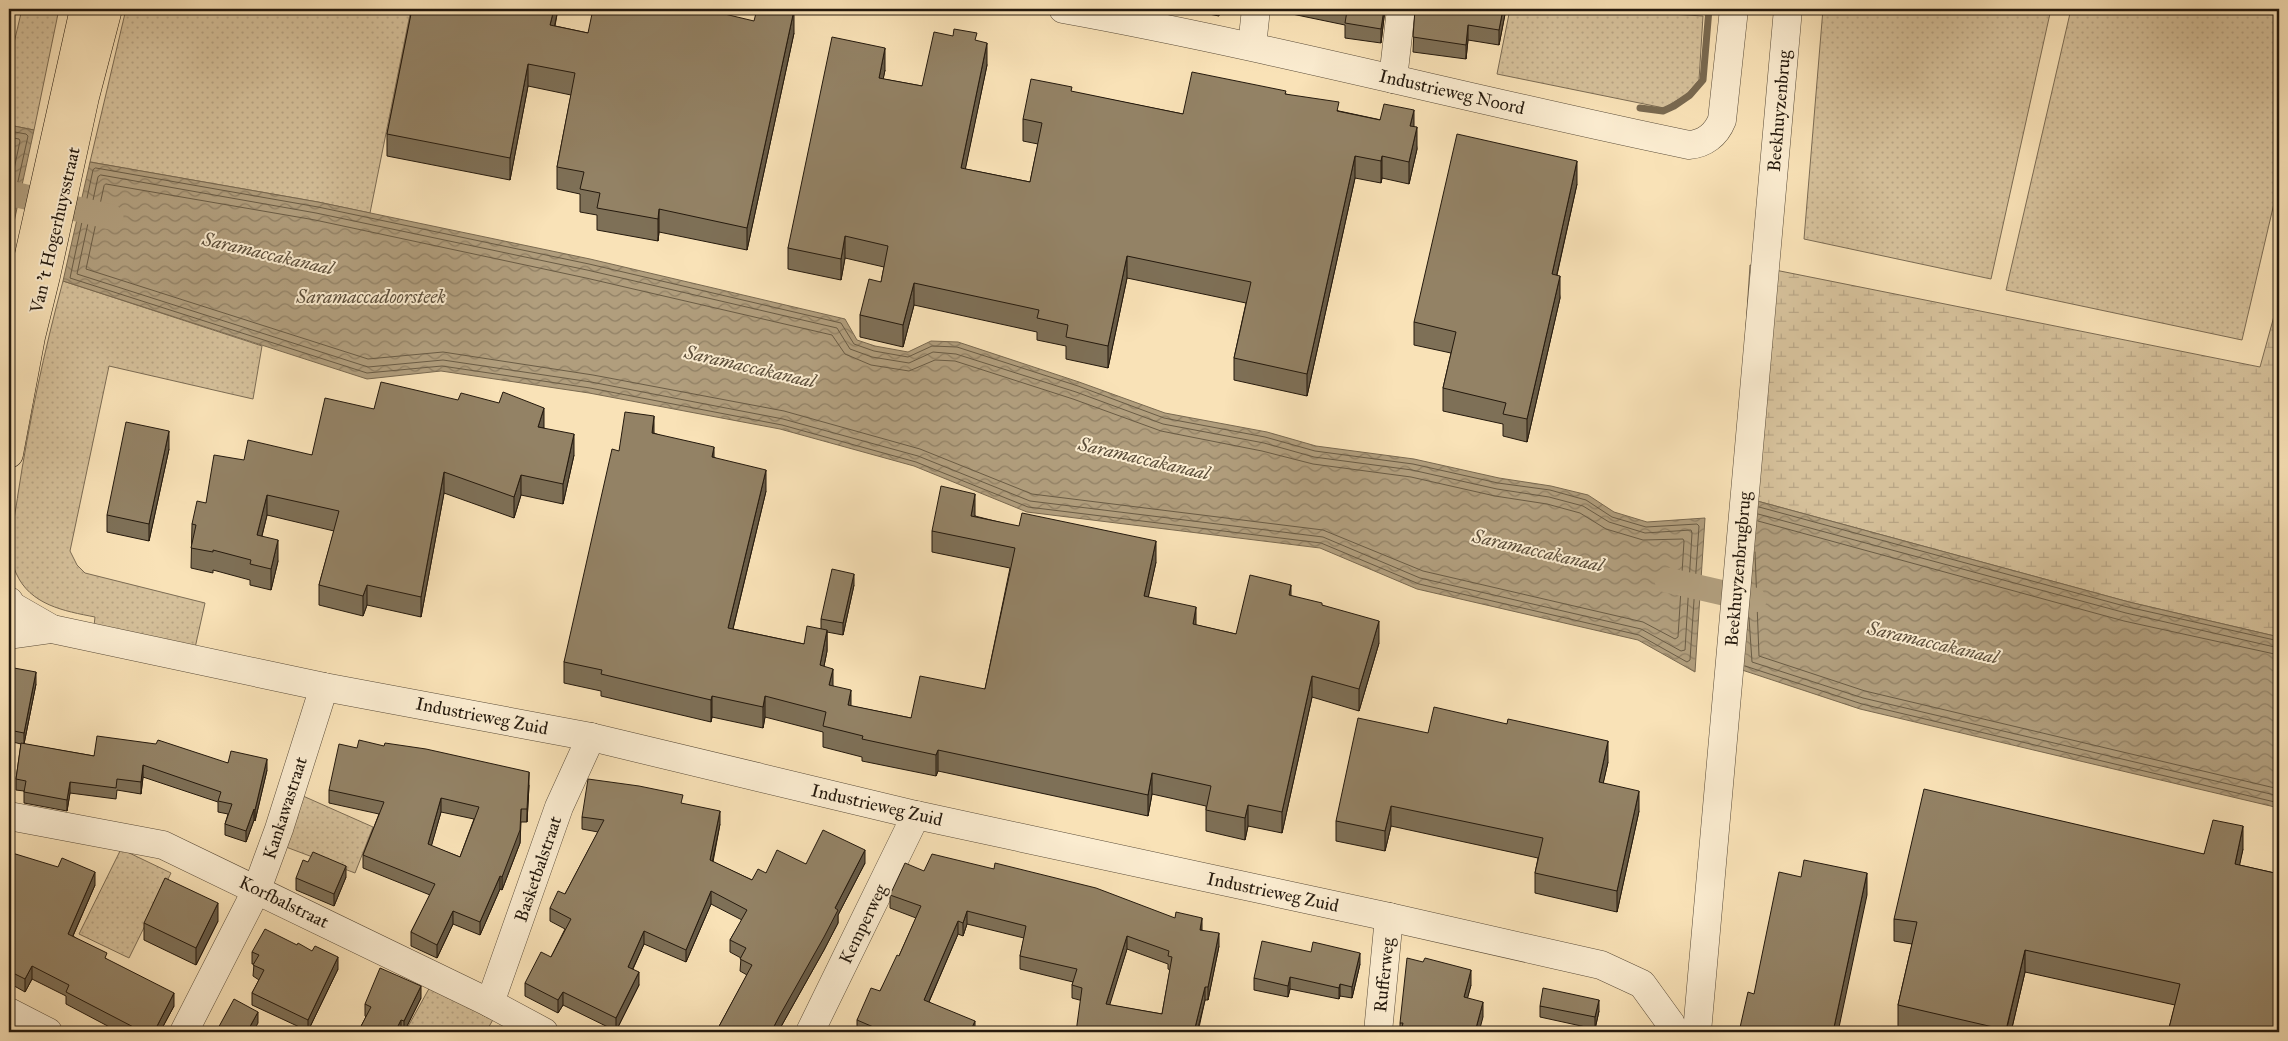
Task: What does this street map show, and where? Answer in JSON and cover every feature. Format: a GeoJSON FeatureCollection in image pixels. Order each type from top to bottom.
{"type":"FeatureCollection","features":[{"type":"Feature","properties":{"kind":"main road","name":"Van 't Hogerhuysstraat"},"geometry":{"type":"LineString","coordinates":[[9,454],[17,339],[74,94],[84,9]]}},
{"type":"Feature","properties":{"kind":"main road","name":"Van 't Hogerhuysstraat"},"geometry":{"type":"LineString","coordinates":[[74,94],[108,9]]}},
{"type":"Feature","properties":{"kind":"street","name":"Industrieweg Noord"},"geometry":{"type":"LineString","coordinates":[[1063,9],[1252,46],[1578,122],[1689,145],[1698,145],[1713,134],[1722,120],[1734,9]]}},
{"type":"Feature","properties":{"kind":"street"},"geometry":{"type":"LineString","coordinates":[[1252,46],[1256,9]]}},
{"type":"Feature","properties":{"kind":"street"},"geometry":{"type":"LineString","coordinates":[[1393,78],[1400,9]]}},
{"type":"Feature","properties":{"kind":"street","name":"Beekhuyzenbrug"},"geometry":{"type":"LineString","coordinates":[[1770,213],[1788,9]]}},
{"type":"Feature","properties":{"kind":"street","name":"Beekhuyzenbrugbrug"},"geometry":{"type":"LineString","coordinates":[[1697,1032],[1770,213]]}},
{"type":"Feature","properties":{"kind":"street","name":"Industrieweg Zuid"},"geometry":{"type":"LineString","coordinates":[[9,601],[12,606],[52,629],[324,687],[591,737],[916,815],[1390,917],[1601,965],[1642,984],[1671,1024],[1672,1032]]}},
{"type":"Feature","properties":{"kind":"street","name":"Industrieweg Zuid"},"geometry":{"type":"LineString","coordinates":[[9,635],[52,629]]}},
{"type":"Feature","properties":{"kind":"street","name":"Kankawastraat"},"geometry":{"type":"LineString","coordinates":[[184,1032],[257,889],[279,829],[324,687]]}},
{"type":"Feature","properties":{"kind":"street","name":"Basketbalstraat"},"geometry":{"type":"LineString","coordinates":[[490,1003],[559,807],[591,737]]}},
{"type":"Feature","properties":{"kind":"street","name":"Kemperweg"},"geometry":{"type":"LineString","coordinates":[[810,1032],[916,815]]}},
{"type":"Feature","properties":{"kind":"street","name":"Korfbalstraat"},"geometry":{"type":"LineString","coordinates":[[9,816],[163,845],[490,1003],[544,1032]]}},
{"type":"Feature","properties":{"kind":"street","name":"Rufferweg"},"geometry":{"type":"LineString","coordinates":[[1378,1032],[1390,917]]}},
{"type":"Feature","properties":{"kind":"street"},"geometry":{"type":"LineString","coordinates":[[9,1012],[48,1032]]}},
{"type":"Feature","properties":{"kind":"green space"},"geometry":{"type":"Polygon","coordinates":[[[22,9],[59,9],[34,130],[9,125],[9,64],[22,9]]]}},
{"type":"Feature","properties":{"kind":"green space"},"geometry":{"type":"Polygon","coordinates":[[[126,9],[411,9],[370,213],[318,202],[90,162],[126,9]]]}},
{"type":"Feature","properties":{"kind":"green space"},"geometry":{"type":"Polygon","coordinates":[[[1510,9],[1589,9],[1703,16],[1699,80],[1686,95],[1664,108],[1497,74],[1510,9]]]}},
{"type":"Feature","properties":{"kind":"green space"},"geometry":{"type":"Polygon","coordinates":[[[1823,9],[2051,9],[1991,279],[1804,239],[1823,9]]]}},
{"type":"Feature","properties":{"kind":"green space"},"geometry":{"type":"Polygon","coordinates":[[[2071,9],[2279,9],[2279,182],[2242,340],[2006,290],[2071,9]]]}},
{"type":"Feature","properties":{"kind":"green space"},"geometry":{"type":"Polygon","coordinates":[[[1750,265],[2260,367],[2279,298],[2279,637],[2129,602],[1735,495],[1750,265]]]}},
{"type":"Feature","properties":{"kind":"green space"},"geometry":{"type":"Polygon","coordinates":[[[63,281],[262,346],[253,399],[109,366],[70,551],[77,565],[85,573],[205,603],[195,648],[94,626],[95,617],[49,605],[30,593],[16,573],[11,544],[22,467],[38,387],[63,281]]]}},
{"type":"Feature","properties":{"kind":"green space"},"geometry":{"type":"Polygon","coordinates":[[[303,796],[373,827],[355,873],[286,847],[303,796]]]}},
{"type":"Feature","properties":{"kind":"green space"},"geometry":{"type":"Polygon","coordinates":[[[121,849],[171,873],[129,958],[79,934],[121,849]]]}},
{"type":"Feature","properties":{"kind":"green space"},"geometry":{"type":"Polygon","coordinates":[[[431,985],[495,1016],[486,1032],[405,1032],[431,985]]]}},
{"type":"Feature","properties":{"kind":"water"},"geometry":{"type":"Polygon","coordinates":[[[9,125],[34,130],[9,245],[9,125]]]}},
{"type":"Feature","properties":{"kind":"water","name":"Saramaccadoorsteek"},"geometry":{"type":"Polygon","coordinates":[[[90,162],[318,202],[590,259],[845,319],[857,340],[875,346],[908,352],[931,341],[958,342],[1165,413],[1267,432],[1316,446],[1414,459],[1499,478],[1551,486],[1588,495],[1614,512],[1647,522],[1705,518],[1695,672],[1638,640],[1417,589],[1320,548],[1027,512],[914,466],[780,429],[589,393],[441,371],[367,379],[63,281],[90,162]]]}},
{"type":"Feature","properties":{"kind":"water"},"geometry":{"type":"Polygon","coordinates":[[[1735,495],[2129,602],[2279,637],[2279,808],[1860,709],[1739,669],[1735,495]]]}},
{"type":"Feature","properties":{"kind":"building"},"geometry":{"type":"Polygon","coordinates":[[[412,9],[554,9],[550,25],[588,33],[593,9],[712,9],[712,11],[754,21],[757,9],[794,10],[747,228],[659,209],[658,219],[597,208],[600,193],[580,189],[584,172],[557,167],[575,73],[528,64],[510,158],[387,134],[412,9]]]}},
{"type":"Feature","properties":{"kind":"building"},"geometry":{"type":"Polygon","coordinates":[[[1337,9],[1384,9],[1381,29],[1345,23],[1347,11],[1337,9]]]}},
{"type":"Feature","properties":{"kind":"building"},"geometry":{"type":"Polygon","coordinates":[[[1415,9],[1503,9],[1499,30],[1468,25],[1466,45],[1413,37],[1415,9]]]}},
{"type":"Feature","properties":{"kind":"building"},"geometry":{"type":"Polygon","coordinates":[[[954,29],[977,33],[975,40],[987,43],[961,168],[1030,182],[1042,123],[1023,119],[1031,79],[1072,87],[1071,91],[1183,114],[1192,72],[1286,91],[1285,94],[1339,102],[1337,111],[1380,120],[1384,104],[1414,110],[1410,126],[1417,127],[1409,162],[1382,156],[1381,161],[1355,156],[1307,374],[1234,358],[1251,282],[1127,256],[1108,346],[1066,337],[1068,325],[1037,318],[1039,310],[914,283],[903,325],[860,315],[869,279],[881,282],[888,246],[845,236],[841,259],[788,248],[832,37],[885,48],[879,78],[922,86],[934,32],[953,36],[954,29]]]}},
{"type":"Feature","properties":{"kind":"building"},"geometry":{"type":"Polygon","coordinates":[[[1457,134],[1577,161],[1552,274],[1560,276],[1527,419],[1503,414],[1506,403],[1443,388],[1456,332],[1414,322],[1457,134]]]}},
{"type":"Feature","properties":{"kind":"building"},"geometry":{"type":"Polygon","coordinates":[[[381,382],[458,400],[461,393],[499,403],[503,392],[544,408],[538,427],[574,434],[563,484],[521,475],[514,497],[444,472],[421,597],[367,585],[363,596],[319,585],[339,511],[267,495],[257,535],[278,540],[271,569],[250,564],[251,560],[213,550],[213,552],[191,548],[196,525],[192,524],[197,501],[206,503],[214,455],[244,460],[248,440],[312,455],[325,398],[374,409],[381,382]]]}},
{"type":"Feature","properties":{"kind":"building"},"geometry":{"type":"Polygon","coordinates":[[[625,412],[654,416],[652,433],[714,447],[712,457],[766,470],[728,628],[804,644],[807,626],[827,630],[820,665],[833,669],[829,685],[851,690],[848,705],[911,718],[920,676],[985,689],[1015,548],[932,531],[941,486],[975,494],[971,516],[1019,526],[1022,513],[1156,541],[1144,596],[1196,607],[1193,624],[1236,634],[1250,575],[1291,585],[1289,595],[1379,621],[1359,689],[1312,676],[1282,812],[1248,805],[1245,818],[1206,810],[1211,786],[1152,773],[1148,795],[938,750],[936,755],[862,739],[863,736],[823,726],[826,712],[765,696],[763,707],[712,696],[711,700],[601,674],[602,670],[564,662],[612,449],[619,451],[625,412]]]}},
{"type":"Feature","properties":{"kind":"building"},"geometry":{"type":"Polygon","coordinates":[[[126,422],[169,431],[149,524],[107,515],[126,422]]]}},
{"type":"Feature","properties":{"kind":"building"},"geometry":{"type":"Polygon","coordinates":[[[832,569],[854,574],[843,623],[821,619],[832,569]]]}},
{"type":"Feature","properties":{"kind":"building"},"geometry":{"type":"Polygon","coordinates":[[[14,668],[36,672],[24,733],[9,730],[9,679],[12,680],[14,668]]]}},
{"type":"Feature","properties":{"kind":"building"},"geometry":{"type":"Polygon","coordinates":[[[1434,707],[1507,724],[1508,719],[1608,741],[1599,782],[1639,791],[1617,891],[1535,873],[1543,838],[1391,806],[1385,831],[1336,821],[1358,718],[1428,733],[1434,707]]]}},
{"type":"Feature","properties":{"kind":"building"},"geometry":{"type":"Polygon","coordinates":[[[97,736],[156,744],[158,740],[228,763],[231,751],[267,759],[255,810],[246,831],[225,824],[232,804],[218,801],[221,792],[143,765],[141,782],[117,779],[116,788],[70,782],[67,800],[24,792],[26,781],[16,779],[21,743],[94,756],[97,736]]]}},
{"type":"Feature","properties":{"kind":"building"},"geometry":{"type":"Polygon","coordinates":[[[359,740],[384,746],[385,743],[426,749],[529,772],[527,809],[521,809],[520,830],[502,877],[500,876],[480,922],[453,911],[437,945],[411,932],[435,884],[363,855],[384,802],[329,790],[339,744],[357,748],[359,740]],[[441,798],[428,844],[460,857],[479,807],[441,798]]]}},
{"type":"Feature","properties":{"kind":"building"},"geometry":{"type":"Polygon","coordinates":[[[588,779],[639,786],[683,795],[681,803],[720,811],[710,860],[752,880],[758,869],[766,873],[777,850],[806,864],[823,830],[865,850],[835,908],[838,910],[771,1032],[716,1032],[752,965],[740,959],[746,948],[730,940],[747,910],[711,891],[686,950],[644,931],[628,967],[639,972],[616,1018],[563,992],[558,1000],[525,983],[541,952],[551,957],[571,919],[550,908],[558,891],[565,894],[604,820],[582,817],[588,779]]]}},
{"type":"Feature","properties":{"kind":"building"},"geometry":{"type":"Polygon","coordinates":[[[1924,789],[2204,854],[2213,820],[2243,826],[2235,864],[2279,874],[2279,1030],[2269,1028],[2268,1032],[2168,1032],[2180,984],[2025,950],[2006,1030],[1898,1005],[1917,922],[1894,919],[1924,789]]]}},
{"type":"Feature","properties":{"kind":"building"},"geometry":{"type":"Polygon","coordinates":[[[9,852],[58,867],[62,858],[95,872],[68,934],[107,953],[105,958],[174,993],[154,1032],[143,1032],[66,992],[69,985],[32,966],[25,979],[9,971],[9,852]]]}},
{"type":"Feature","properties":{"kind":"building"},"geometry":{"type":"Polygon","coordinates":[[[313,852],[346,866],[334,894],[296,878],[303,860],[308,862],[313,852]]]}},
{"type":"Feature","properties":{"kind":"building"},"geometry":{"type":"Polygon","coordinates":[[[932,854],[994,869],[995,863],[1096,888],[1175,918],[1176,912],[1202,918],[1200,930],[1219,933],[1208,987],[1205,987],[1194,1032],[1076,1032],[1082,988],[1072,985],[1077,969],[1020,956],[1026,926],[967,911],[963,923],[958,921],[924,1000],[975,1021],[970,1032],[885,1032],[857,1020],[871,988],[880,991],[897,955],[899,956],[921,906],[890,895],[905,863],[924,871],[932,854]],[[1127,936],[1106,1004],[1162,1014],[1172,957],[1168,956],[1169,951],[1127,936]]]}},
{"type":"Feature","properties":{"kind":"building"},"geometry":{"type":"Polygon","coordinates":[[[1804,860],[1867,873],[1833,1032],[1739,1032],[1748,992],[1754,994],[1779,872],[1801,877],[1804,860]]]}},
{"type":"Feature","properties":{"kind":"building"},"geometry":{"type":"Polygon","coordinates":[[[165,878],[218,903],[196,948],[144,923],[165,878]]]}},
{"type":"Feature","properties":{"kind":"building"},"geometry":{"type":"Polygon","coordinates":[[[265,929],[312,951],[315,946],[338,957],[308,1020],[252,993],[264,970],[253,965],[259,955],[252,952],[265,929]]]}},
{"type":"Feature","properties":{"kind":"building"},"geometry":{"type":"Polygon","coordinates":[[[1262,941],[1311,952],[1313,942],[1360,953],[1352,987],[1340,984],[1339,988],[1290,977],[1288,986],[1254,978],[1262,941]]]}},
{"type":"Feature","properties":{"kind":"building"},"geometry":{"type":"Polygon","coordinates":[[[1407,958],[1423,962],[1425,958],[1471,970],[1464,997],[1483,1002],[1475,1032],[1401,1032],[1403,1023],[1400,1023],[1407,958]]]}},
{"type":"Feature","properties":{"kind":"building"},"geometry":{"type":"Polygon","coordinates":[[[380,968],[421,986],[404,1021],[401,1020],[396,1030],[391,1027],[388,1032],[358,1032],[371,1007],[365,1004],[380,968]]]}},
{"type":"Feature","properties":{"kind":"building"},"geometry":{"type":"Polygon","coordinates":[[[1543,988],[1599,1000],[1595,1017],[1540,1006],[1543,988]]]}},
{"type":"Feature","properties":{"kind":"building"},"geometry":{"type":"Polygon","coordinates":[[[234,999],[258,1012],[247,1032],[216,1032],[234,999]]]}},
{"type":"Feature","properties":{"kind":"waterway"},"geometry":{"type":"LineString","coordinates":[[1640,108],[1663,111],[1690,95],[1703,80],[1709,9]]}},
{"type":"Feature","properties":{"kind":"waterway","name":"Saramaccakanaal"},"geometry":{"type":"LineString","coordinates":[[9,193],[111,217]]}},
{"type":"Feature","properties":{"kind":"waterway","name":"Saramaccakanaal"},"geometry":{"type":"LineString","coordinates":[[1667,580],[1754,600]]}}]}
